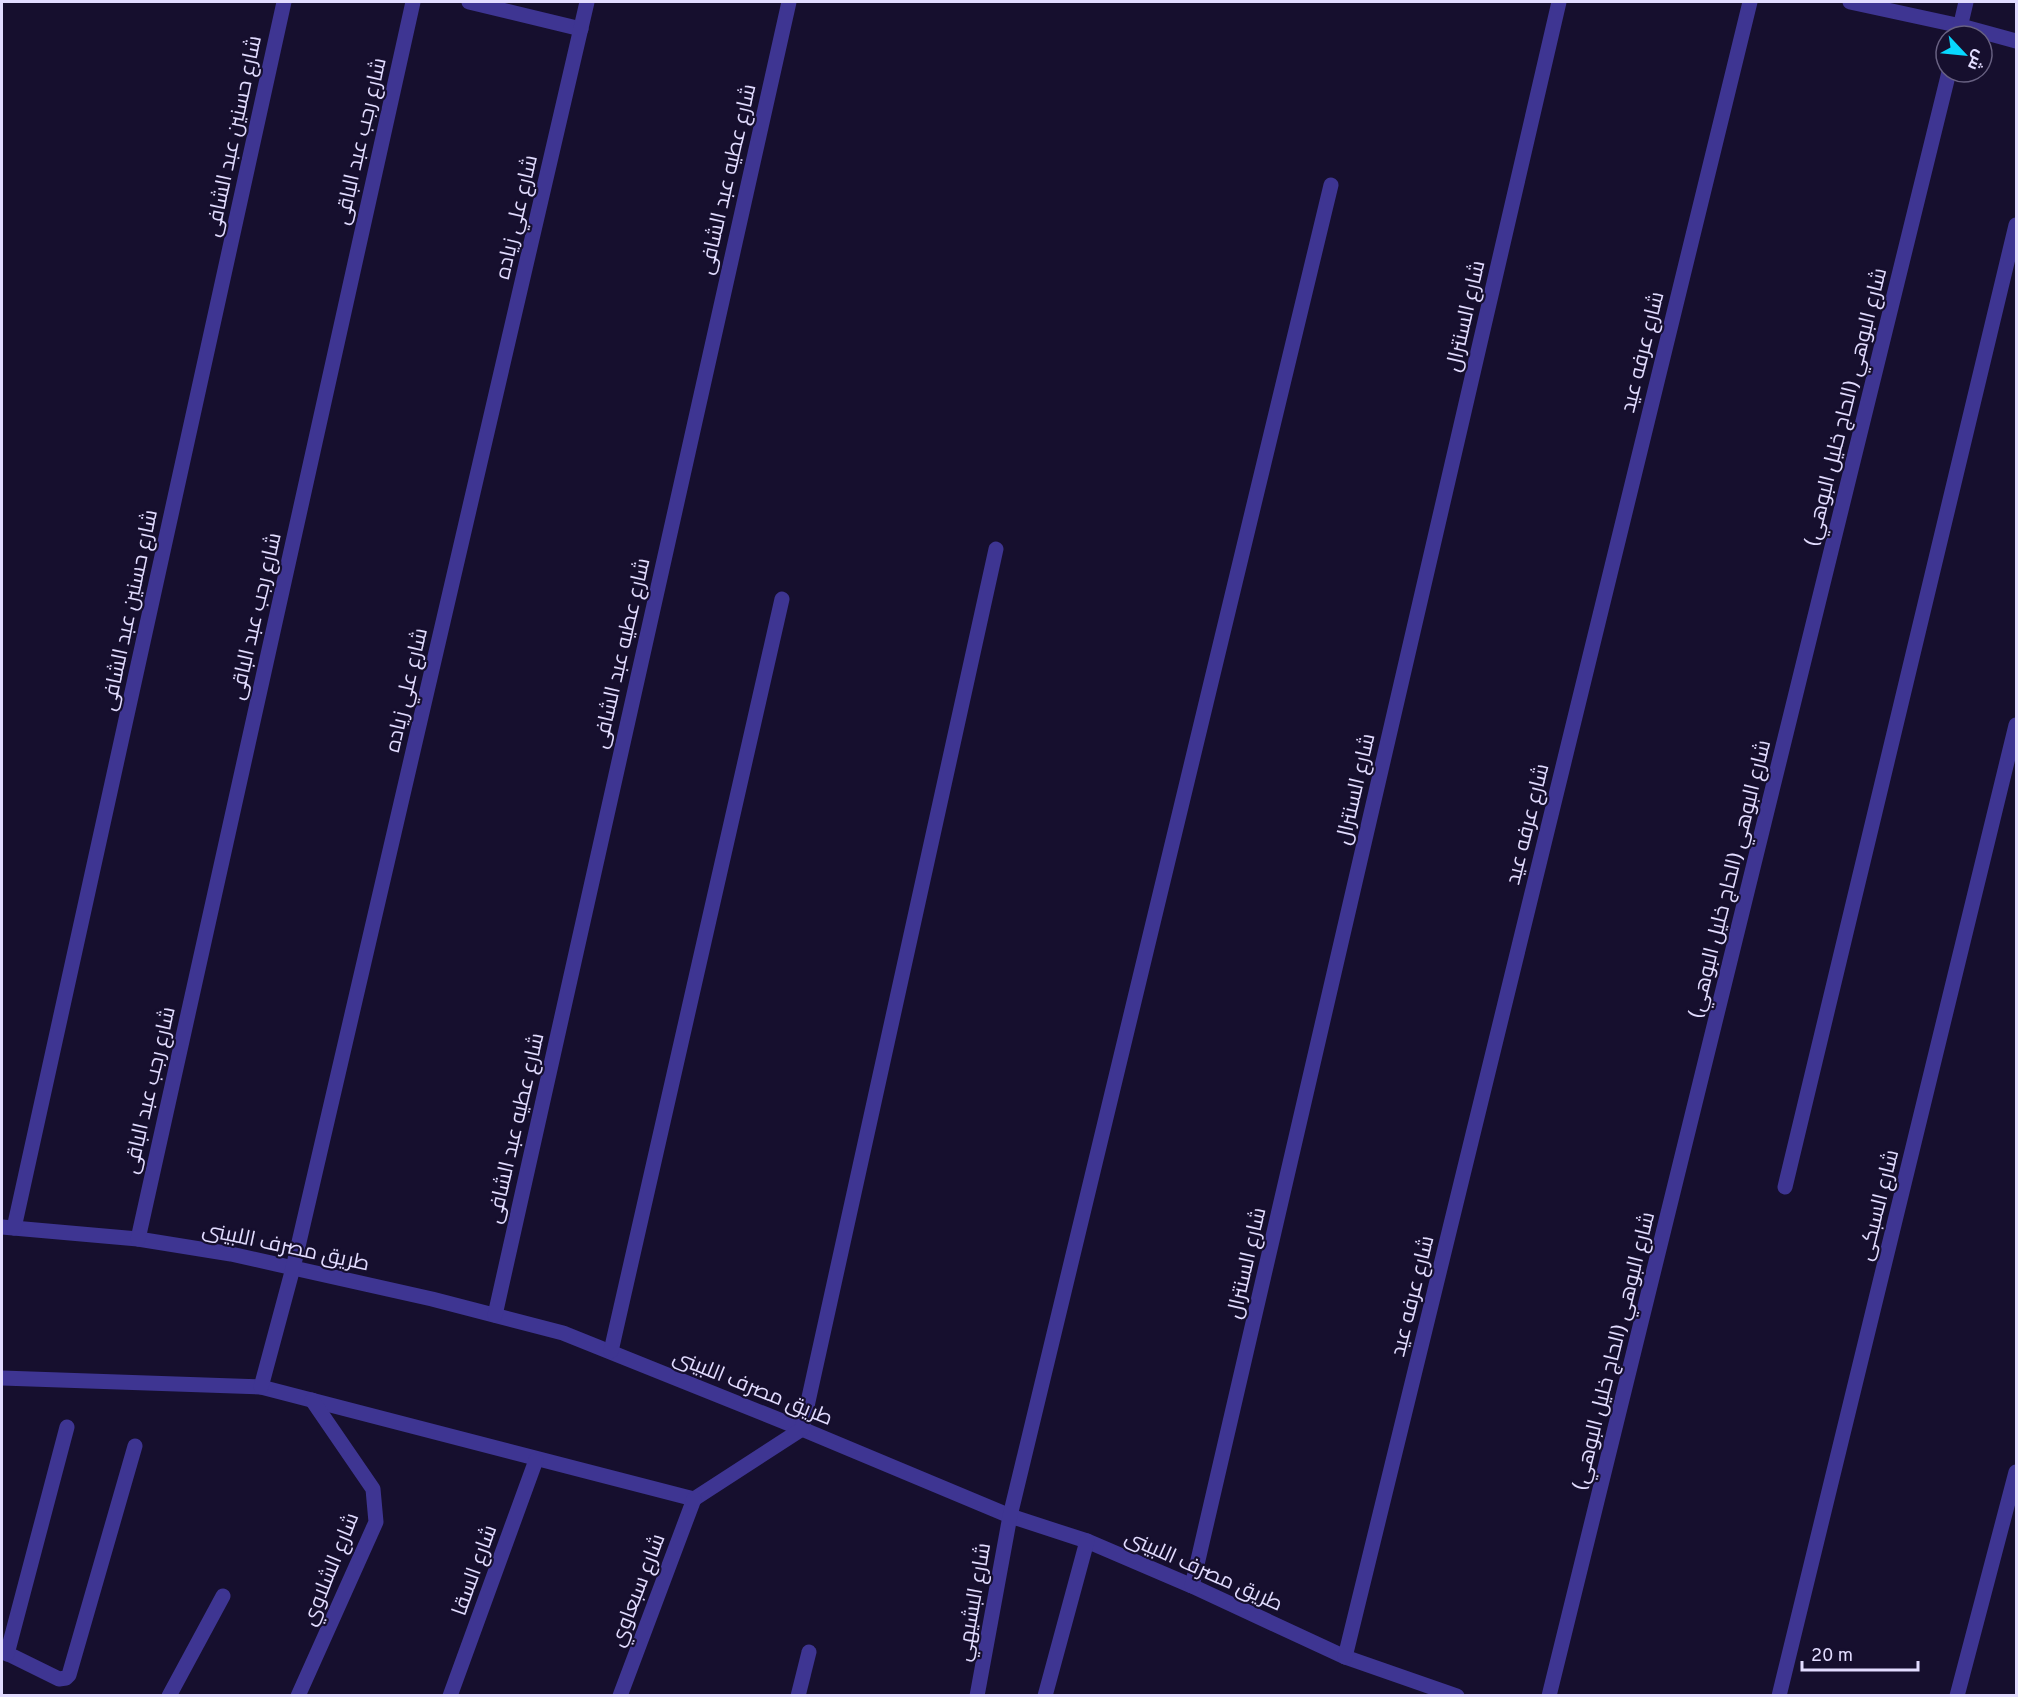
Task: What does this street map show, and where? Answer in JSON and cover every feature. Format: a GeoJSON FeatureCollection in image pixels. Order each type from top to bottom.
{"type":"FeatureCollection","features":[{"type":"Feature","properties":{"kind":"street","name":"شارع حسنين عبد الشافى"},"geometry":{"type":"LineString","coordinates":[[8,1228],[284,2]]}},
{"type":"Feature","properties":{"kind":"street","name":"شارع رجب عبد الباقى"},"geometry":{"type":"LineString","coordinates":[[138,1239],[413,2]]}},
{"type":"Feature","properties":{"kind":"street"},"geometry":{"type":"LineString","coordinates":[[469,2],[581,29]]}},
{"type":"Feature","properties":{"kind":"street","name":"شارع علي زياده"},"geometry":{"type":"LineString","coordinates":[[261,1387],[292,1268],[587,2]]}},
{"type":"Feature","properties":{"kind":"street","name":"شارع عطيه عبد الشافى"},"geometry":{"type":"LineString","coordinates":[[495,1315],[789,2]]}},
{"type":"Feature","properties":{"kind":"street","name":"شارع السنترال"},"geometry":{"type":"LineString","coordinates":[[1192,1586],[1559,2]]}},
{"type":"Feature","properties":{"kind":"street","name":"شارع عرفه عيد"},"geometry":{"type":"LineString","coordinates":[[1345,1657],[1749,2]]}},
{"type":"Feature","properties":{"kind":"street"},"geometry":{"type":"LineString","coordinates":[[1850,2],[1934,24]]}},
{"type":"Feature","properties":{"kind":"street"},"geometry":{"type":"LineString","coordinates":[[1961,24],[1966,2]]}},
{"type":"Feature","properties":{"kind":"street"},"geometry":{"type":"LineString","coordinates":[[1994,37],[2016,41]]}},
{"type":"Feature","properties":{"kind":"street","name":"شارع البوهي (الحاج خليل البوهي)"},"geometry":{"type":"LineString","coordinates":[[1549,1695],[1946,84]]}},
{"type":"Feature","properties":{"kind":"street","name":"شارع البشيهي"},"geometry":{"type":"LineString","coordinates":[[977,1695],[1010,1516],[1330,185]]}},
{"type":"Feature","properties":{"kind":"street"},"geometry":{"type":"LineString","coordinates":[[1785,1187],[2016,225]]}},
{"type":"Feature","properties":{"kind":"street"},"geometry":{"type":"LineString","coordinates":[[2,1378],[261,1387],[536,1460],[694,1499],[802,1429],[996,549]]}},
{"type":"Feature","properties":{"kind":"street"},"geometry":{"type":"LineString","coordinates":[[611,1352],[782,599]]}},
{"type":"Feature","properties":{"kind":"street","name":"شارع السبكى"},"geometry":{"type":"LineString","coordinates":[[1779,1695],[2016,724]]}},
{"type":"Feature","properties":{"kind":"street","name":"طريق مصرف اللبينى"},"geometry":{"type":"LineString","coordinates":[[8,1228],[138,1239],[231,1254],[563,1333],[1010,1516],[1087,1542],[1192,1586],[1345,1657],[1457,1695]]}},
{"type":"Feature","properties":{"kind":"street","name":"شارع الشلاوي"},"geometry":{"type":"LineString","coordinates":[[298,1695],[376,1522],[373,1489],[312,1400]]}},
{"type":"Feature","properties":{"kind":"street"},"geometry":{"type":"LineString","coordinates":[[67,1427],[4,1653],[59,1679],[69,1675],[135,1446]]}},
{"type":"Feature","properties":{"kind":"street","name":"شارع السقا"},"geometry":{"type":"LineString","coordinates":[[450,1695],[536,1460]]}},
{"type":"Feature","properties":{"kind":"street"},"geometry":{"type":"LineString","coordinates":[[1957,1695],[2016,1472]]}},
{"type":"Feature","properties":{"kind":"street","name":"شارع سبعاوي"},"geometry":{"type":"LineString","coordinates":[[620,1695],[694,1499]]}},
{"type":"Feature","properties":{"kind":"street"},"geometry":{"type":"LineString","coordinates":[[1045,1695],[1087,1542]]}},
{"type":"Feature","properties":{"kind":"street"},"geometry":{"type":"LineString","coordinates":[[170,1695],[223,1596]]}},
{"type":"Feature","properties":{"kind":"street"},"geometry":{"type":"LineString","coordinates":[[798,1695],[809,1652]]}}]}
